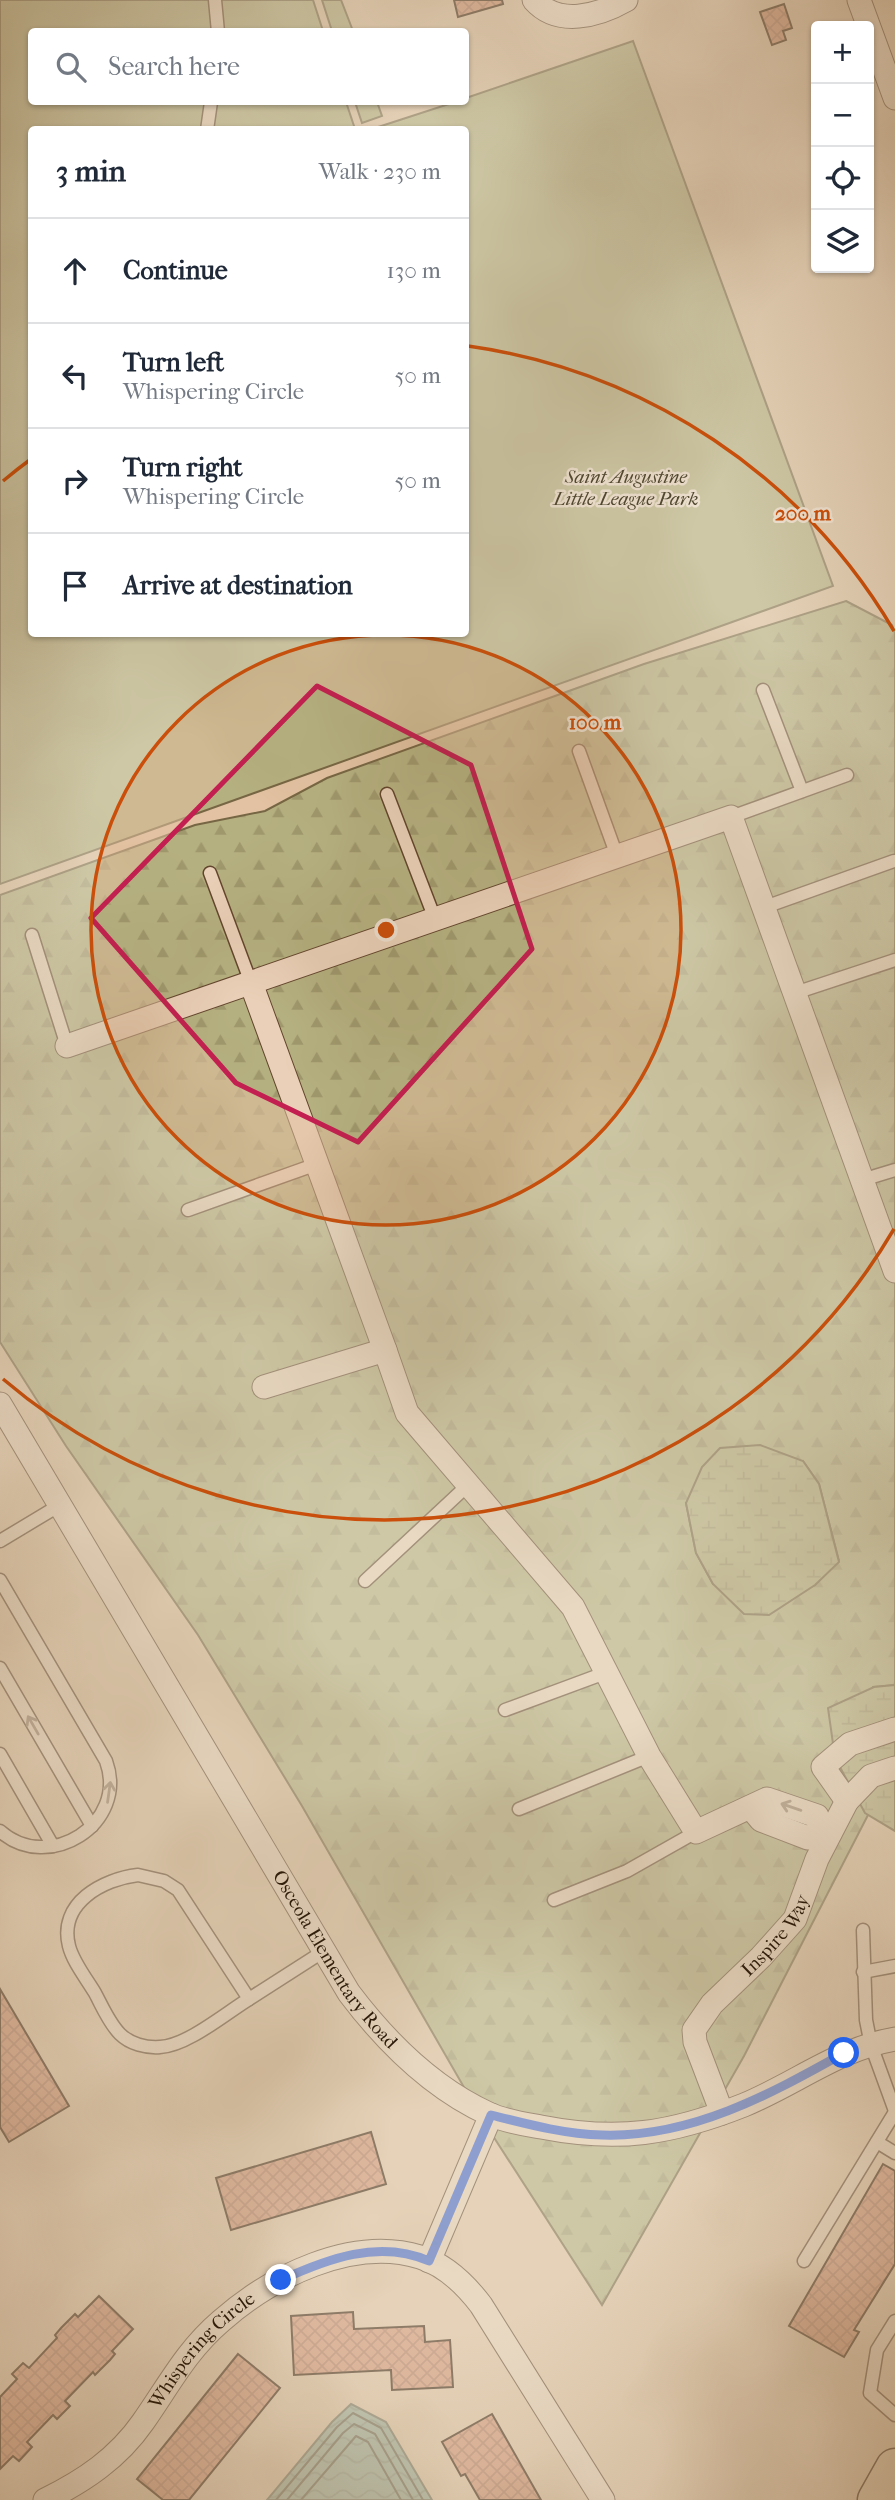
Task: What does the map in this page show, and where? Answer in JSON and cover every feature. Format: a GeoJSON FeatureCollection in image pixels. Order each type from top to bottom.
{"type":"FeatureCollection","features":[{"type":"Feature","properties":{"kind":"highway"},"geometry":{"type":"LineString","coordinates":[[877,2500],[895,2468]]}},
{"type":"Feature","properties":{"kind":"street"},"geometry":{"type":"LineString","coordinates":[[534,0],[555,14],[583,17],[612,8],[626,0]]}},
{"type":"Feature","properties":{"kind":"street"},"geometry":{"type":"LineString","coordinates":[[859,0],[895,98]]}},
{"type":"Feature","properties":{"kind":"street"},"geometry":{"type":"LineString","coordinates":[[67,1046],[731,817],[895,1271]]}},
{"type":"Feature","properties":{"kind":"street"},"geometry":{"type":"LineString","coordinates":[[251,983],[407,1413],[573,1607],[649,1756],[696,1832],[751,1808],[761,1820],[808,1838],[827,1832]]}},
{"type":"Feature","properties":{"kind":"street"},"geometry":{"type":"LineString","coordinates":[[264,1387],[385,1350]]}},
{"type":"Feature","properties":{"kind":"street","name":"Osceola Elementary Road"},"geometry":{"type":"LineString","coordinates":[[0,1404],[349,1993],[377,2029],[401,2053],[453,2093],[491,2115],[566,2132],[638,2134],[675,2129],[722,2113],[795,2081],[844,2053],[895,2039]]}},
{"type":"Feature","properties":{"kind":"street"},"geometry":{"type":"LineString","coordinates":[[847,1801],[823,1767],[850,1744],[895,1729]]}},
{"type":"Feature","properties":{"kind":"street","name":"Inspire Way"},"geometry":{"type":"LineString","coordinates":[[722,2113],[695,2042],[694,2030],[712,2004],[761,1957],[794,1919],[827,1832],[847,1801],[871,1776],[895,1768]]}},
{"type":"Feature","properties":{"kind":"street"},"geometry":{"type":"LineString","coordinates":[[429,2261],[491,2115]]}},
{"type":"Feature","properties":{"kind":"street","name":"Whispering Circle"},"geometry":{"type":"LineString","coordinates":[[45,2500],[76,2484],[124,2446],[143,2423],[173,2373],[191,2350],[248,2300],[281,2280],[311,2267],[343,2256],[371,2251],[396,2252],[429,2261],[466,2285],[603,2500]]}},
{"type":"Feature","properties":{"kind":"lane"},"geometry":{"type":"LineString","coordinates":[[215,0],[218,28]]}},
{"type":"Feature","properties":{"kind":"lane"},"geometry":{"type":"LineString","coordinates":[[208,126],[211,105]]}},
{"type":"Feature","properties":{"kind":"lane"},"geometry":{"type":"LineString","coordinates":[[763,690],[802,791]]}},
{"type":"Feature","properties":{"kind":"lane"},"geometry":{"type":"LineString","coordinates":[[579,751],[617,856]]}},
{"type":"Feature","properties":{"kind":"lane"},"geometry":{"type":"LineString","coordinates":[[731,817],[847,775]]}},
{"type":"Feature","properties":{"kind":"lane"},"geometry":{"type":"LineString","coordinates":[[387,794],[435,919]]}},
{"type":"Feature","properties":{"kind":"lane"},"geometry":{"type":"LineString","coordinates":[[765,906],[894,861]]}},
{"type":"Feature","properties":{"kind":"lane"},"geometry":{"type":"LineString","coordinates":[[211,873],[251,983]]}},
{"type":"Feature","properties":{"kind":"lane"},"geometry":{"type":"LineString","coordinates":[[32,935],[67,1046]]}},
{"type":"Feature","properties":{"kind":"lane"},"geometry":{"type":"LineString","coordinates":[[795,993],[895,960]]}},
{"type":"Feature","properties":{"kind":"lane"},"geometry":{"type":"LineString","coordinates":[[188,1210],[317,1164]]}},
{"type":"Feature","properties":{"kind":"lane"},"geometry":{"type":"LineString","coordinates":[[862,1180],[895,1170]]}},
{"type":"Feature","properties":{"kind":"lane"},"geometry":{"type":"LineString","coordinates":[[365,1581],[468,1485]]}},
{"type":"Feature","properties":{"kind":"lane"},"geometry":{"type":"LineString","coordinates":[[0,1541],[60,1505]]}},
{"type":"Feature","properties":{"kind":"lane"},"geometry":{"type":"LineString","coordinates":[[0,1580],[106,1761],[111,1779],[110,1796],[98,1821],[65,1843],[30,1847],[0,1831]]}},
{"type":"Feature","properties":{"kind":"lane"},"geometry":{"type":"LineString","coordinates":[[0,1668],[92,1826]]}},
{"type":"Feature","properties":{"kind":"lane"},"geometry":{"type":"LineString","coordinates":[[505,1710],[606,1673]]}},
{"type":"Feature","properties":{"kind":"lane"},"geometry":{"type":"LineString","coordinates":[[0,1754],[53,1846]]}},
{"type":"Feature","properties":{"kind":"lane"},"geometry":{"type":"LineString","coordinates":[[519,1809],[649,1756]]}},
{"type":"Feature","properties":{"kind":"lane"},"geometry":{"type":"LineString","coordinates":[[554,1900],[627,1871],[696,1832]]}},
{"type":"Feature","properties":{"kind":"lane"},"geometry":{"type":"LineString","coordinates":[[249,1999],[178,1890],[164,1881],[138,1875],[120,1877],[103,1884],[84,1897],[73,1911],[68,1928],[72,1954],[118,2032],[135,2043],[161,2047],[178,2043],[249,1999],[324,1951]]}},
{"type":"Feature","properties":{"kind":"lane"},"geometry":{"type":"LineString","coordinates":[[804,2261],[895,2112],[871,2045],[864,2004],[863,1930]]}},
{"type":"Feature","properties":{"kind":"lane"},"geometry":{"type":"LineString","coordinates":[[863,1972],[895,1966]]}},
{"type":"Feature","properties":{"kind":"lane"},"geometry":{"type":"LineString","coordinates":[[877,2142],[895,2153]]}},
{"type":"Feature","properties":{"kind":"lane"},"geometry":{"type":"LineString","coordinates":[[895,2321],[877,2350],[870,2393],[895,2415]]}},
{"type":"Feature","properties":{"kind":"highlighted area"},"geometry":{"type":"Polygon","coordinates":[[[317,686],[471,765],[532,949],[358,1142],[236,1083],[91,918],[317,686]]]}},
{"type":"Feature","properties":{"kind":"green space","name":"Saint Augustine Little League Park"},"geometry":{"type":"Polygon","coordinates":[[[0,0],[313,0],[322,28],[28,28],[28,105],[347,105],[354,126],[28,126],[28,637],[469,637],[469,126],[381,126],[446,105],[469,105],[469,97],[633,41],[833,586],[0,884],[0,0]]]}},
{"type":"Feature","properties":{"kind":"green space"},"geometry":{"type":"Polygon","coordinates":[[[322,0],[341,0],[352,28],[331,28],[322,0]]]}},
{"type":"Feature","properties":{"kind":"green space"},"geometry":{"type":"Polygon","coordinates":[[[356,105],[378,105],[382,116],[362,123],[356,105]]]}},
{"type":"Feature","properties":{"kind":"green space"},"geometry":{"type":"Polygon","coordinates":[[[846,601],[892,625],[895,633],[895,1685],[873,1687],[835,1758],[868,1815],[744,2056],[602,2305],[484,2122],[302,1806],[198,1635],[66,1446],[0,1342],[0,895],[195,825],[265,811],[327,778],[644,664],[846,601]],[[803,1461],[686,1503],[696,1553],[713,1584],[799,1593],[815,1585],[839,1561],[819,1484],[803,1461]]]}},
{"type":"Feature","properties":{"kind":"green space"},"geometry":{"type":"Polygon","coordinates":[[[760,1445],[803,1461],[819,1484],[839,1562],[815,1585],[769,1615],[744,1614],[713,1584],[696,1553],[686,1503],[702,1467],[720,1448],[760,1445]]]}},
{"type":"Feature","properties":{"kind":"green space"},"geometry":{"type":"Polygon","coordinates":[[[895,1685],[895,1831],[865,1813],[835,1758],[828,1708],[874,1687],[895,1685]]]}},
{"type":"Feature","properties":{"kind":"water"},"geometry":{"type":"Polygon","coordinates":[[[351,2404],[386,2422],[432,2500],[267,2500],[332,2422],[351,2404]]]}},
{"type":"Feature","properties":{"kind":"building"},"geometry":{"type":"Polygon","coordinates":[[[454,0],[502,0],[503,4],[458,17],[454,0]]]}},
{"type":"Feature","properties":{"kind":"building"},"geometry":{"type":"Polygon","coordinates":[[[784,4],[792,28],[783,31],[786,40],[772,45],[760,12],[784,4]]]}},
{"type":"Feature","properties":{"kind":"building"},"geometry":{"type":"Polygon","coordinates":[[[0,1989],[69,2106],[9,2142],[0,2127],[0,1989]]]}},
{"type":"Feature","properties":{"kind":"building"},"geometry":{"type":"Polygon","coordinates":[[[371,2132],[386,2184],[231,2230],[216,2178],[371,2132]]]}},
{"type":"Feature","properties":{"kind":"building"},"geometry":{"type":"Polygon","coordinates":[[[883,2164],[895,2171],[895,2264],[854,2330],[859,2332],[844,2357],[789,2326],[883,2164]]]}},
{"type":"Feature","properties":{"kind":"building"},"geometry":{"type":"Polygon","coordinates":[[[99,2296],[133,2329],[112,2351],[115,2354],[110,2360],[95,2375],[93,2372],[65,2401],[70,2406],[57,2419],[53,2415],[27,2442],[32,2447],[19,2461],[13,2456],[0,2469],[0,2397],[17,2379],[12,2374],[23,2363],[29,2368],[57,2338],[55,2335],[61,2328],[75,2314],[78,2317],[99,2296]]]}},
{"type":"Feature","properties":{"kind":"building"},"geometry":{"type":"Polygon","coordinates":[[[353,2312],[354,2329],[424,2326],[425,2342],[450,2340],[453,2387],[392,2390],[391,2370],[294,2375],[291,2316],[353,2312]]]}},
{"type":"Feature","properties":{"kind":"building"},"geometry":{"type":"Polygon","coordinates":[[[238,2354],[280,2388],[189,2500],[163,2500],[137,2479],[238,2354]]]}},
{"type":"Feature","properties":{"kind":"building"},"geometry":{"type":"Polygon","coordinates":[[[492,2414],[541,2500],[480,2500],[465,2474],[461,2476],[442,2442],[492,2414]]]}},
{"type":"Feature","properties":{"kind":"route"},"geometry":{"type":"LineString","coordinates":[[281,2280],[343,2256],[371,2251],[396,2252],[429,2261],[491,2115],[566,2132],[602,2135],[675,2129],[745,2104],[795,2081],[844,2053]]}}]}
